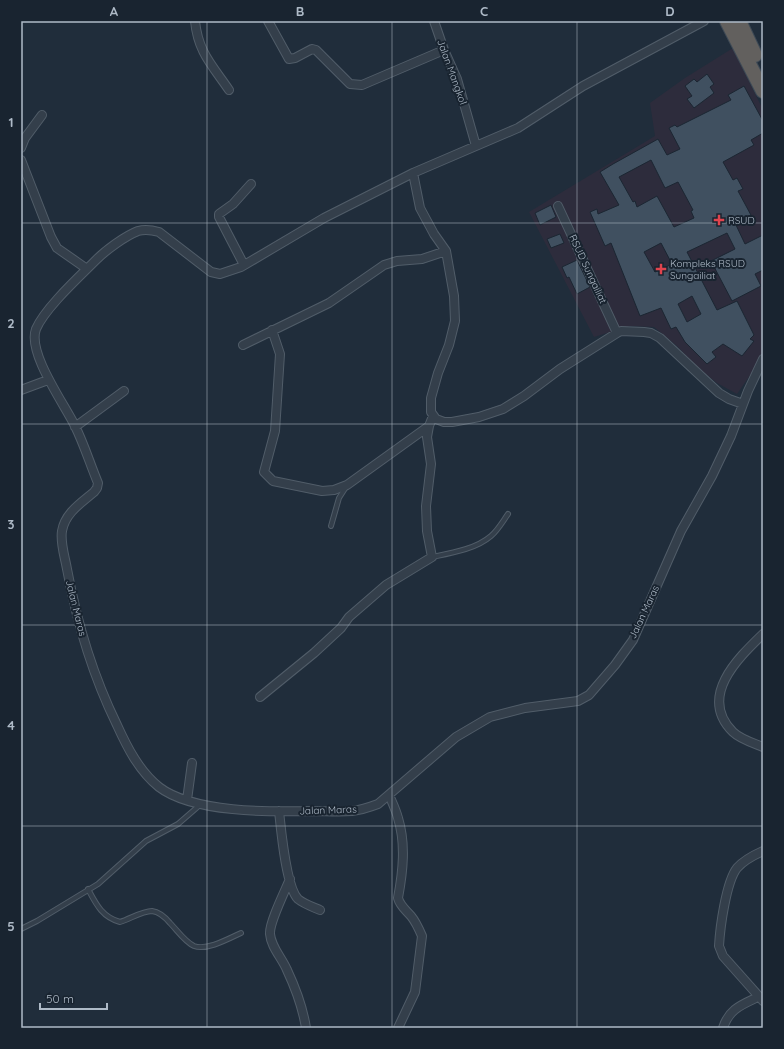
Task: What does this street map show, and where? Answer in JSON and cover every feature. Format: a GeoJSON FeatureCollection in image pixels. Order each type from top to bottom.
{"type":"FeatureCollection","features":[{"type":"Feature","properties":{"kind":"highway"},"geometry":{"type":"LineString","coordinates":[[727,21],[763,91]]}},
{"type":"Feature","properties":{"kind":"highway"},"geometry":{"type":"LineString","coordinates":[[739,21],[763,70]]}},
{"type":"Feature","properties":{"kind":"street"},"geometry":{"type":"LineString","coordinates":[[195,21],[197,36],[203,53],[229,90]]}},
{"type":"Feature","properties":{"kind":"street"},"geometry":{"type":"LineString","coordinates":[[268,21],[289,59],[295,58],[312,49],[316,50],[350,84],[362,85],[444,50]]}},
{"type":"Feature","properties":{"kind":"street","name":"Jalan Mangkol"},"geometry":{"type":"LineString","coordinates":[[434,21],[444,50],[457,79],[476,146]]}},
{"type":"Feature","properties":{"kind":"street","name":"Jalan Maras"},"geometry":{"type":"LineString","coordinates":[[704,21],[583,86],[518,128],[412,173],[324,218],[244,265],[220,274],[211,272],[159,232],[151,230],[139,231],[128,236],[101,255],[44,316],[36,330],[34,337],[35,346],[48,380],[75,427],[98,483],[94,492],[70,513],[62,531],[62,539],[78,622],[105,701],[126,744],[139,765],[151,780],[160,787],[187,800],[221,808],[279,811],[352,811],[365,809],[378,804],[456,737],[490,717],[525,708],[578,701],[589,695],[615,665],[632,640],[681,531],[712,476],[731,436],[763,359]]}},
{"type":"Feature","properties":{"kind":"street"},"geometry":{"type":"LineString","coordinates":[[21,148],[25,138],[42,115]]}},
{"type":"Feature","properties":{"kind":"street"},"geometry":{"type":"LineString","coordinates":[[21,160],[51,237],[57,248],[87,269]]}},
{"type":"Feature","properties":{"kind":"street"},"geometry":{"type":"LineString","coordinates":[[412,173],[420,208],[434,234],[446,251],[454,296],[455,321],[449,345],[438,373],[431,398],[430,409],[433,416],[440,421],[452,422],[479,417],[502,409],[524,396],[560,369],[621,331],[652,333],[719,393],[729,399],[743,404]]}},
{"type":"Feature","properties":{"kind":"street"},"geometry":{"type":"LineString","coordinates":[[244,265],[219,217],[219,214],[233,204],[251,184]]}},
{"type":"Feature","properties":{"kind":"street","name":"RSUD Sungailiat"},"geometry":{"type":"LineString","coordinates":[[558,206],[616,333]]}},
{"type":"Feature","properties":{"kind":"street"},"geometry":{"type":"LineString","coordinates":[[243,345],[329,303],[384,265],[397,261],[422,259],[446,251]]}},
{"type":"Feature","properties":{"kind":"street"},"geometry":{"type":"LineString","coordinates":[[272,330],[280,354],[276,431],[264,472],[273,481],[322,490],[334,490],[347,485],[429,426]]}},
{"type":"Feature","properties":{"kind":"street"},"geometry":{"type":"LineString","coordinates":[[21,390],[48,380]]}},
{"type":"Feature","properties":{"kind":"street"},"geometry":{"type":"LineString","coordinates":[[75,427],[124,391]]}},
{"type":"Feature","properties":{"kind":"street"},"geometry":{"type":"LineString","coordinates":[[260,697],[314,653],[341,628],[349,617],[386,585],[432,557],[427,531],[426,506],[431,464],[427,437],[433,416]]}},
{"type":"Feature","properties":{"kind":"street"},"geometry":{"type":"LineString","coordinates":[[763,634],[753,643],[728,673],[721,688],[718,700],[719,710],[733,732],[740,737],[763,747]]}},
{"type":"Feature","properties":{"kind":"street"},"geometry":{"type":"LineString","coordinates":[[187,800],[192,763]]}},
{"type":"Feature","properties":{"kind":"street"},"geometry":{"type":"LineString","coordinates":[[389,795],[399,818],[403,844],[404,862],[398,898],[400,903],[412,916],[422,936],[415,992],[398,1028]]}},
{"type":"Feature","properties":{"kind":"street"},"geometry":{"type":"LineString","coordinates":[[279,811],[282,844],[294,894],[302,902],[320,910]]}},
{"type":"Feature","properties":{"kind":"street"},"geometry":{"type":"LineString","coordinates":[[723,1028],[726,1019],[731,1012],[742,1005],[761,999],[723,956],[719,946],[729,884],[737,868],[750,857],[763,851]]}},
{"type":"Feature","properties":{"kind":"street"},"geometry":{"type":"LineString","coordinates":[[290,879],[270,933],[273,945],[290,977],[306,1028]]}},
{"type":"Feature","properties":{"kind":"lane"},"geometry":{"type":"LineString","coordinates":[[331,526],[339,498],[347,485]]}},
{"type":"Feature","properties":{"kind":"lane"},"geometry":{"type":"LineString","coordinates":[[432,557],[461,550],[485,540],[496,530],[508,514]]}},
{"type":"Feature","properties":{"kind":"lane"},"geometry":{"type":"LineString","coordinates":[[21,929],[37,921],[88,889],[108,875],[146,841],[178,824],[202,804]]}},
{"type":"Feature","properties":{"kind":"lane"},"geometry":{"type":"LineString","coordinates":[[88,889],[98,909],[108,917],[120,922],[144,912],[152,911],[159,913],[166,918],[185,939],[195,946],[209,946],[241,933]]}},
{"type":"Feature","properties":{"kind":"shaded area","name":"Kompleks RSUD Sungailiat"},"geometry":{"type":"Polygon","coordinates":[[[733,48],[763,110],[763,351],[753,371],[737,394],[717,383],[697,367],[677,346],[654,327],[630,326],[594,337],[529,212],[655,136],[650,103],[685,78],[733,48]]]}},
{"type":"Feature","properties":{"kind":"building"},"geometry":{"type":"Polygon","coordinates":[[[707,74],[714,84],[710,87],[714,93],[694,108],[687,99],[692,96],[685,86],[694,79],[697,82],[707,74]]]}},
{"type":"Feature","properties":{"kind":"building"},"geometry":{"type":"Polygon","coordinates":[[[744,86],[763,121],[763,133],[751,140],[754,145],[723,162],[733,180],[737,178],[743,189],[738,191],[752,217],[736,225],[745,244],[763,235],[763,270],[755,274],[761,286],[732,301],[711,261],[735,249],[727,233],[687,252],[717,310],[737,301],[754,335],[750,339],[754,341],[742,356],[723,344],[712,352],[716,357],[707,364],[685,342],[676,327],[671,329],[661,308],[640,316],[611,243],[605,246],[590,212],[597,209],[598,214],[619,205],[600,172],[658,139],[667,155],[680,149],[669,128],[675,125],[677,127],[731,100],[728,95],[744,86]],[[651,160],[619,177],[633,202],[635,201],[637,207],[657,196],[674,227],[694,218],[691,211],[693,210],[678,182],[665,188],[651,160]],[[661,243],[644,252],[655,272],[672,264],[661,243]],[[692,296],[678,304],[687,322],[701,314],[692,296]]]}},
{"type":"Feature","properties":{"kind":"building"},"geometry":{"type":"Polygon","coordinates":[[[551,205],[556,217],[540,225],[535,213],[551,205]]]}},
{"type":"Feature","properties":{"kind":"building"},"geometry":{"type":"Polygon","coordinates":[[[560,234],[564,243],[551,248],[547,239],[560,234]]]}},
{"type":"Feature","properties":{"kind":"building"},"geometry":{"type":"Polygon","coordinates":[[[577,260],[590,287],[577,294],[569,277],[567,278],[562,267],[577,260]]]}},
{"type":"Feature","properties":{"kind":"place","name":"RSUD"},"geometry":{"type":"Point","coordinates":[719,220]}},
{"type":"Feature","properties":{"kind":"place","name":"Kompleks RSUD Sungailiat"},"geometry":{"type":"Point","coordinates":[661,269]}}]}
